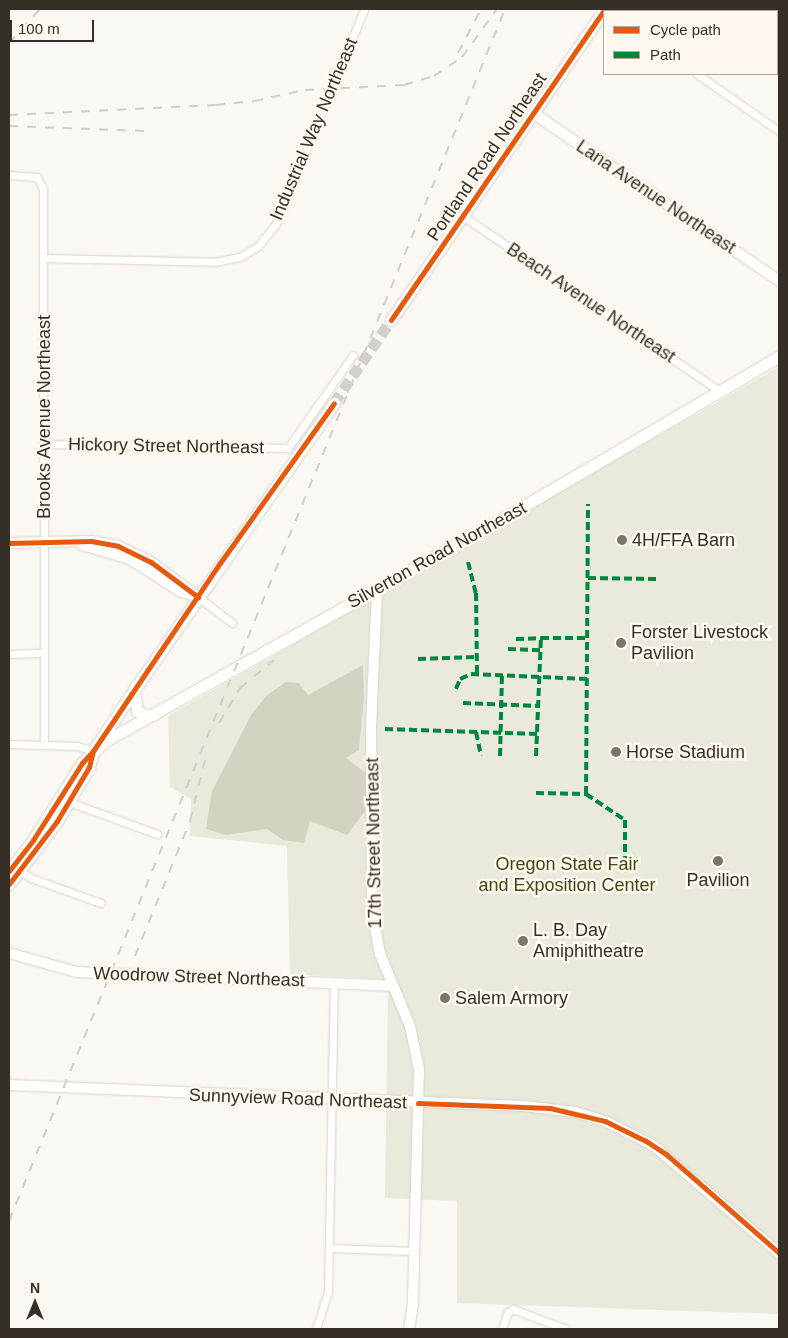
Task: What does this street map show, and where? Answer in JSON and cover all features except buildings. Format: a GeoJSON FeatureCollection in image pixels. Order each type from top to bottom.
{"type":"FeatureCollection","features":[{"type":"Feature","properties":{"kind":"main road","name":"Portland Road Northeast"},"geometry":{"type":"LineString","coordinates":[[391,320],[603,13]]}},
{"type":"Feature","properties":{"kind":"main road","name":"Lana Avenue Northeast"},"geometry":{"type":"LineString","coordinates":[[533,113],[779,281]]}},
{"type":"Feature","properties":{"kind":"main road","name":"Silverton Road Northeast"},"geometry":{"type":"LineString","coordinates":[[93,751],[153,714],[377,590],[779,356]]}},
{"type":"Feature","properties":{"kind":"main road"},"geometry":{"type":"LineString","coordinates":[[9,884],[14,869],[82,762],[93,751],[334,403]]}},
{"type":"Feature","properties":{"kind":"main road"},"geometry":{"type":"LineString","coordinates":[[9,543],[101,542],[132,551],[186,584],[198,597]]}},
{"type":"Feature","properties":{"kind":"main road","name":"17th Street Northeast"},"geometry":{"type":"LineString","coordinates":[[377,590],[372,726],[372,911],[380,954],[414,1039],[419,1069],[413,1312],[409,1329]]}},
{"type":"Feature","properties":{"kind":"main road"},"geometry":{"type":"LineString","coordinates":[[134,690],[137,711],[145,715],[153,714]]}},
{"type":"Feature","properties":{"kind":"main road"},"geometry":{"type":"LineString","coordinates":[[14,869],[68,802],[89,767],[93,751]]}},
{"type":"Feature","properties":{"kind":"main road","name":"Woodrow Street Northeast"},"geometry":{"type":"LineString","coordinates":[[9,953],[76,972],[392,986]]}},
{"type":"Feature","properties":{"kind":"main road","name":"Sunnyview Road Northeast"},"geometry":{"type":"LineString","coordinates":[[9,1085],[550,1108],[605,1121],[666,1154],[779,1253]]}},
{"type":"Feature","properties":{"kind":"street","name":"Industrial Way Northeast"},"geometry":{"type":"LineString","coordinates":[[44,258],[214,262],[240,257],[258,246],[276,224],[364,9]]}},
{"type":"Feature","properties":{"kind":"street"},"geometry":{"type":"LineString","coordinates":[[698,75],[779,131]]}},
{"type":"Feature","properties":{"kind":"street","name":"Brooks Avenue Northeast"},"geometry":{"type":"LineString","coordinates":[[9,176],[28,175],[40,180],[44,258],[44,744]]}},
{"type":"Feature","properties":{"kind":"street","name":"Beach Avenue Northeast"},"geometry":{"type":"LineString","coordinates":[[463,216],[720,391]]}},
{"type":"Feature","properties":{"kind":"street","name":"Hickory Street Northeast"},"geometry":{"type":"LineString","coordinates":[[44,444],[288,448],[353,355]]}},
{"type":"Feature","properties":{"kind":"street"},"geometry":{"type":"LineString","coordinates":[[198,597],[232,623]]}},
{"type":"Feature","properties":{"kind":"street"},"geometry":{"type":"LineString","coordinates":[[9,654],[44,653]]}},
{"type":"Feature","properties":{"kind":"street"},"geometry":{"type":"LineString","coordinates":[[9,744],[44,744],[93,751]]}},
{"type":"Feature","properties":{"kind":"street"},"geometry":{"type":"LineString","coordinates":[[68,802],[157,834]]}},
{"type":"Feature","properties":{"kind":"street"},"geometry":{"type":"LineString","coordinates":[[14,869],[101,903]]}},
{"type":"Feature","properties":{"kind":"street"},"geometry":{"type":"LineString","coordinates":[[316,1329],[327,1297],[334,984]]}},
{"type":"Feature","properties":{"kind":"street"},"geometry":{"type":"LineString","coordinates":[[329,1248],[414,1251]]}},
{"type":"Feature","properties":{"kind":"street"},"geometry":{"type":"LineString","coordinates":[[502,1329],[511,1309],[566,1329]]}},
{"type":"Feature","properties":{"kind":"green space","name":"Oregon State Fair and Exposition Center"},"geometry":{"type":"Polygon","coordinates":[[[779,367],[779,1314],[457,1303],[457,1201],[385,1198],[388,994],[382,979],[290,974],[287,846],[190,836],[191,799],[170,787],[168,716],[779,367]],[[362,686],[308,695],[266,696],[251,715],[212,791],[283,840],[310,821],[346,757],[364,697],[362,686]]]}},
{"type":"Feature","properties":{"kind":"green space"},"geometry":{"type":"Polygon","coordinates":[[[363,665],[364,697],[359,750],[346,758],[367,774],[365,811],[347,835],[310,821],[304,843],[283,840],[267,829],[226,835],[206,829],[212,791],[251,715],[266,696],[286,682],[299,683],[308,695],[363,665]]]}},
{"type":"Feature","properties":{"kind":"tunnel"},"geometry":{"type":"LineString","coordinates":[[334,403],[391,320]]}},
{"type":"Feature","properties":{"kind":"railway"},"geometry":{"type":"LineString","coordinates":[[9,43],[40,9]]}},
{"type":"Feature","properties":{"kind":"railway"},"geometry":{"type":"LineString","coordinates":[[458,53],[481,9]]}},
{"type":"Feature","properties":{"kind":"railway"},"geometry":{"type":"LineString","coordinates":[[9,115],[216,105],[254,101],[305,90],[404,85],[434,76],[462,57],[497,9]]}},
{"type":"Feature","properties":{"kind":"railway"},"geometry":{"type":"LineString","coordinates":[[9,1221],[505,9]]}},
{"type":"Feature","properties":{"kind":"railway"},"geometry":{"type":"LineString","coordinates":[[9,126],[145,131]]}},
{"type":"Feature","properties":{"kind":"railway"},"geometry":{"type":"LineString","coordinates":[[219,723],[240,688],[274,660]]}},
{"type":"Feature","properties":{"kind":"railway"},"geometry":{"type":"LineString","coordinates":[[135,956],[190,821],[206,756]]}},
{"type":"Feature","properties":{"kind":"marked path"},"geometry":{"type":"LineString","coordinates":[[586,794],[588,504]]}},
{"type":"Feature","properties":{"kind":"marked path"},"geometry":{"type":"LineString","coordinates":[[468,562],[476,593],[477,674]]}},
{"type":"Feature","properties":{"kind":"marked path"},"geometry":{"type":"LineString","coordinates":[[588,578],[656,579]]}},
{"type":"Feature","properties":{"kind":"marked path"},"geometry":{"type":"LineString","coordinates":[[516,639],[541,638]]}},
{"type":"Feature","properties":{"kind":"marked path"},"geometry":{"type":"LineString","coordinates":[[536,756],[541,638],[587,638]]}},
{"type":"Feature","properties":{"kind":"marked path"},"geometry":{"type":"LineString","coordinates":[[508,649],[541,650]]}},
{"type":"Feature","properties":{"kind":"marked path"},"geometry":{"type":"LineString","coordinates":[[418,659],[476,657]]}},
{"type":"Feature","properties":{"kind":"marked path"},"geometry":{"type":"LineString","coordinates":[[456,689],[460,679],[471,674],[587,679]]}},
{"type":"Feature","properties":{"kind":"marked path"},"geometry":{"type":"LineString","coordinates":[[500,756],[502,675]]}},
{"type":"Feature","properties":{"kind":"marked path"},"geometry":{"type":"LineString","coordinates":[[463,703],[539,706]]}},
{"type":"Feature","properties":{"kind":"marked path"},"geometry":{"type":"LineString","coordinates":[[385,729],[538,734]]}},
{"type":"Feature","properties":{"kind":"marked path"},"geometry":{"type":"LineString","coordinates":[[476,732],[481,755]]}},
{"type":"Feature","properties":{"kind":"marked path"},"geometry":{"type":"LineString","coordinates":[[536,793],[586,794],[625,820],[625,869]]}},
{"type":"Feature","properties":{"kind":"cycle path"},"geometry":{"type":"LineString","coordinates":[[391,320],[603,12]]}},
{"type":"Feature","properties":{"kind":"cycle path"},"geometry":{"type":"LineString","coordinates":[[9,871],[33,840],[82,763],[93,751],[220,563],[334,403]]}},
{"type":"Feature","properties":{"kind":"cycle path"},"geometry":{"type":"LineString","coordinates":[[9,543],[91,541],[118,546],[151,562],[198,597]]}},
{"type":"Feature","properties":{"kind":"cycle path"},"geometry":{"type":"LineString","coordinates":[[9,884],[57,821],[89,767],[93,751]]}},
{"type":"Feature","properties":{"kind":"cycle path"},"geometry":{"type":"LineString","coordinates":[[418,1103],[550,1108],[605,1121],[646,1141],[666,1154],[779,1253]]}},
{"type":"Feature","properties":{"kind":"place","name":"4H/FFA Barn"},"geometry":{"type":"Point","coordinates":[622,540]}},
{"type":"Feature","properties":{"kind":"place","name":"Forster Livestock Pavilion"},"geometry":{"type":"Point","coordinates":[621,643]}},
{"type":"Feature","properties":{"kind":"place","name":"Horse Stadium"},"geometry":{"type":"Point","coordinates":[616,752]}},
{"type":"Feature","properties":{"kind":"place","name":"Pavilion"},"geometry":{"type":"Point","coordinates":[718,861]}},
{"type":"Feature","properties":{"kind":"place","name":"L. B. Day Amiphitheatre"},"geometry":{"type":"Point","coordinates":[523,941]}},
{"type":"Feature","properties":{"kind":"place","name":"Salem Armory"},"geometry":{"type":"Point","coordinates":[445,998]}}]}
